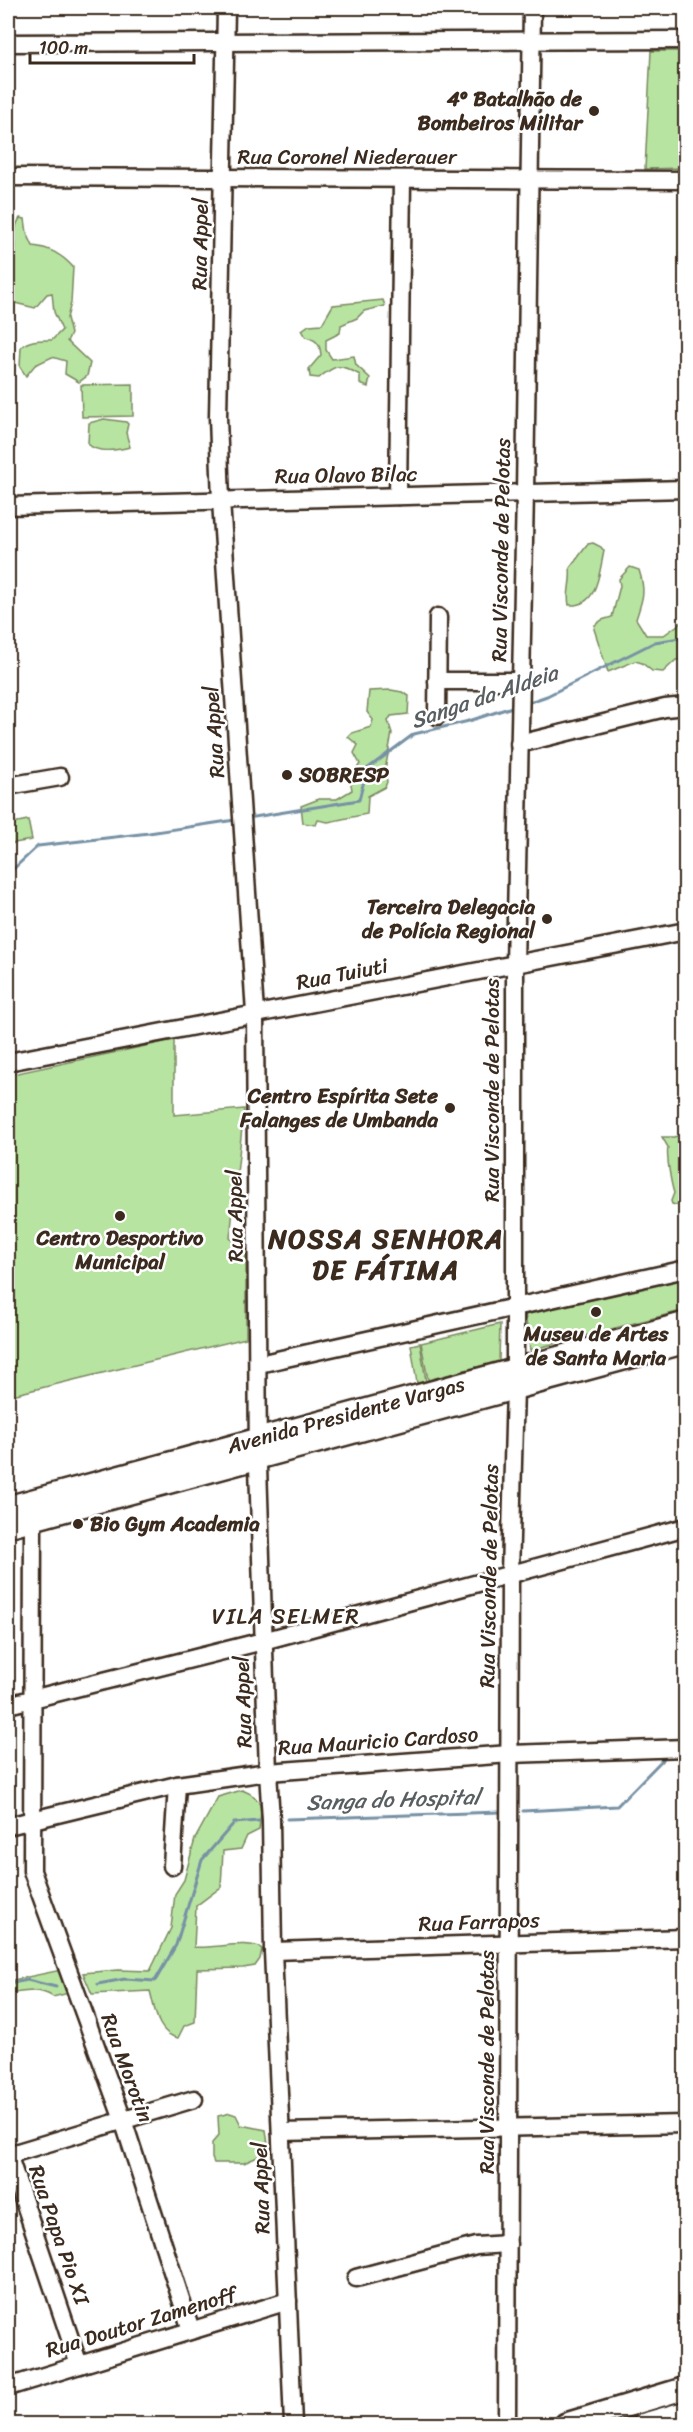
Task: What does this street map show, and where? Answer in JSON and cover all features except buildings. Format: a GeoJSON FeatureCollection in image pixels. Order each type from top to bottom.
{"type":"FeatureCollection","features":[{"type":"Feature","properties":{"kind":"main road","name":"Avenida Presidente Vargas"},"geometry":{"type":"LineString","coordinates":[[8,1507],[258,1448],[514,1378],[686,1323]]}},
{"type":"Feature","properties":{"kind":"main road","name":"Avenida Presidente Vargas"},"geometry":{"type":"LineString","coordinates":[[514,1378],[686,1342]]}},
{"type":"Feature","properties":{"kind":"main road","name":"Avenida Presidente Vargas"},"geometry":{"type":"LineString","coordinates":[[8,1526],[258,1448]]}},
{"type":"Feature","properties":{"kind":"main road"},"geometry":{"type":"LineString","coordinates":[[566,2424],[686,2388]]}},
{"type":"Feature","properties":{"kind":"main road"},"geometry":{"type":"LineString","coordinates":[[644,2424],[686,2412]]}},
{"type":"Feature","properties":{"kind":"street","name":"Rua Appel"},"geometry":{"type":"LineString","coordinates":[[226,8],[218,417],[221,501],[255,1013],[258,1448],[263,1641],[271,1820],[273,1951],[293,2424]]}},
{"type":"Feature","properties":{"kind":"street","name":"Rua Visconde de Pelotas"},"geometry":{"type":"LineString","coordinates":[[507,2424],[515,965],[532,8]]}},
{"type":"Feature","properties":{"kind":"street"},"geometry":{"type":"LineString","coordinates":[[8,43],[686,40]]}},
{"type":"Feature","properties":{"kind":"street","name":"Rua Coronel Niederauer"},"geometry":{"type":"LineString","coordinates":[[8,177],[686,180]]}},
{"type":"Feature","properties":{"kind":"street"},"geometry":{"type":"LineString","coordinates":[[398,496],[402,180]]}},
{"type":"Feature","properties":{"kind":"street","name":"Rua Olavo Bilac"},"geometry":{"type":"LineString","coordinates":[[8,506],[686,489]]}},
{"type":"Feature","properties":{"kind":"street"},"geometry":{"type":"LineString","coordinates":[[437,716],[438,617]]}},
{"type":"Feature","properties":{"kind":"street"},"geometry":{"type":"LineString","coordinates":[[437,681],[521,681]]}},
{"type":"Feature","properties":{"kind":"street"},"geometry":{"type":"LineString","coordinates":[[519,744],[665,708],[686,706]]}},
{"type":"Feature","properties":{"kind":"street"},"geometry":{"type":"LineString","coordinates":[[8,786],[60,777]]}},
{"type":"Feature","properties":{"kind":"street","name":"Rua Tuiuti"},"geometry":{"type":"LineString","coordinates":[[8,1062],[686,931]]}},
{"type":"Feature","properties":{"kind":"street"},"geometry":{"type":"LineString","coordinates":[[259,1364],[686,1269]]}},
{"type":"Feature","properties":{"kind":"street","name":"Rua Morotin"},"geometry":{"type":"LineString","coordinates":[[33,1519],[32,1871],[123,2120],[191,2330]]}},
{"type":"Feature","properties":{"kind":"street"},"geometry":{"type":"LineString","coordinates":[[8,1705],[263,1641],[686,1527]]}},
{"type":"Feature","properties":{"kind":"street","name":"Rua Mauricio Cardoso"},"geometry":{"type":"LineString","coordinates":[[8,1826],[177,1785],[268,1772],[510,1754],[686,1748]]}},
{"type":"Feature","properties":{"kind":"street"},"geometry":{"type":"LineString","coordinates":[[172,1866],[177,1785]]}},
{"type":"Feature","properties":{"kind":"street","name":"Rua Farrapos"},"geometry":{"type":"LineString","coordinates":[[273,1951],[686,1938]]}},
{"type":"Feature","properties":{"kind":"street"},"geometry":{"type":"LineString","coordinates":[[8,2155],[194,2099]]}},
{"type":"Feature","properties":{"kind":"street"},"geometry":{"type":"LineString","coordinates":[[281,2132],[686,2124]]}},
{"type":"Feature","properties":{"kind":"street","name":"Rua Papa Pio XI"},"geometry":{"type":"LineString","coordinates":[[8,2155],[79,2365]]}},
{"type":"Feature","properties":{"kind":"street"},"geometry":{"type":"LineString","coordinates":[[356,2278],[476,2246],[508,2244]]}},
{"type":"Feature","properties":{"kind":"street","name":"Rua Doutor Zamenoff"},"geometry":{"type":"LineString","coordinates":[[8,2387],[288,2301]]}},
{"type":"Feature","properties":{"kind":"green space"},"geometry":{"type":"Polygon","coordinates":[[[651,51],[685,51],[685,168],[645,169],[651,51]]]}},
{"type":"Feature","properties":{"kind":"green space"},"geometry":{"type":"Polygon","coordinates":[[[20,218],[25,219],[27,233],[33,246],[55,252],[73,267],[71,303],[67,318],[71,334],[67,341],[90,363],[87,376],[79,382],[65,374],[66,361],[52,357],[35,365],[26,376],[20,367],[21,347],[24,344],[32,341],[52,340],[62,330],[54,312],[52,293],[47,294],[35,308],[15,303],[8,291],[8,259],[14,257],[16,252],[15,229],[20,218]]]}},
{"type":"Feature","properties":{"kind":"green space"},"geometry":{"type":"Polygon","coordinates":[[[383,300],[385,306],[364,311],[357,318],[341,325],[340,333],[326,340],[326,350],[332,359],[354,356],[356,365],[370,378],[368,387],[360,384],[360,375],[343,367],[330,370],[319,378],[310,377],[309,369],[321,355],[321,351],[319,345],[306,337],[302,330],[309,325],[322,324],[333,305],[383,300]]]}},
{"type":"Feature","properties":{"kind":"green space"},"geometry":{"type":"Polygon","coordinates":[[[133,384],[133,416],[82,417],[81,385],[133,384]]]}},
{"type":"Feature","properties":{"kind":"green space"},"geometry":{"type":"Polygon","coordinates":[[[104,419],[128,424],[126,433],[130,447],[102,450],[88,444],[89,423],[104,419]]]}},
{"type":"Feature","properties":{"kind":"green space"},"geometry":{"type":"Polygon","coordinates":[[[593,543],[604,551],[596,587],[586,600],[579,604],[569,605],[570,568],[588,544],[593,543]]]}},
{"type":"Feature","properties":{"kind":"green space"},"geometry":{"type":"Polygon","coordinates":[[[630,567],[639,570],[641,578],[643,595],[636,619],[646,635],[664,635],[685,620],[685,659],[676,660],[663,672],[652,671],[642,663],[635,661],[608,672],[594,629],[595,625],[602,620],[612,617],[620,586],[619,579],[630,567]]]}},
{"type":"Feature","properties":{"kind":"green space"},"geometry":{"type":"Polygon","coordinates":[[[391,690],[409,696],[408,714],[391,716],[388,721],[392,733],[385,770],[387,782],[385,787],[368,796],[367,814],[328,822],[318,820],[316,825],[303,823],[301,806],[319,799],[337,799],[352,790],[350,778],[360,764],[354,753],[358,745],[348,737],[352,733],[371,727],[373,720],[367,712],[369,691],[391,690]]]}},
{"type":"Feature","properties":{"kind":"green space"},"geometry":{"type":"Polygon","coordinates":[[[28,820],[32,840],[8,844],[8,824],[28,820]]]}},
{"type":"Feature","properties":{"kind":"green space","name":"Centro Desportivo Municipal"},"geometry":{"type":"Polygon","coordinates":[[[174,1040],[174,1115],[244,1109],[230,1238],[246,1253],[246,1338],[8,1396],[8,1075],[174,1040]]]}},
{"type":"Feature","properties":{"kind":"green space"},"geometry":{"type":"Polygon","coordinates":[[[685,1134],[685,1204],[681,1206],[672,1204],[671,1201],[674,1193],[669,1170],[668,1147],[662,1137],[685,1134]]]}},
{"type":"Feature","properties":{"kind":"green space"},"geometry":{"type":"Polygon","coordinates":[[[685,1275],[685,1310],[530,1350],[525,1313],[685,1275]]]}},
{"type":"Feature","properties":{"kind":"green space"},"geometry":{"type":"Polygon","coordinates":[[[500,1324],[499,1361],[428,1380],[421,1343],[500,1324]]]}},
{"type":"Feature","properties":{"kind":"green space"},"geometry":{"type":"Polygon","coordinates":[[[420,1343],[426,1381],[417,1383],[411,1345],[420,1343]]]}},
{"type":"Feature","properties":{"kind":"green space"},"geometry":{"type":"Polygon","coordinates":[[[242,1790],[254,1797],[260,1805],[259,1830],[247,1836],[241,1849],[223,1851],[221,1887],[196,1906],[194,1947],[240,1944],[256,1946],[262,1949],[260,1959],[255,1966],[243,1968],[197,1969],[195,2022],[184,2026],[178,2038],[165,2032],[161,2026],[150,1991],[92,1994],[83,1973],[118,1970],[150,1971],[171,1928],[175,1894],[184,1880],[195,1839],[218,1797],[242,1790]]]}},
{"type":"Feature","properties":{"kind":"green space"},"geometry":{"type":"Polygon","coordinates":[[[61,1970],[69,1993],[53,1997],[37,1991],[8,1994],[8,1981],[61,1970]]]}},
{"type":"Feature","properties":{"kind":"green space"},"geometry":{"type":"Polygon","coordinates":[[[230,2113],[236,2115],[241,2125],[266,2130],[269,2152],[244,2163],[214,2163],[212,2143],[219,2135],[218,2116],[230,2113]]]}},
{"type":"Feature","properties":{"kind":"waterway","name":"Sanga da Aldeia"},"geometry":{"type":"LineString","coordinates":[[527,703],[547,696],[655,642],[686,637]]}},
{"type":"Feature","properties":{"kind":"waterway","name":"Sanga da Aldeia"},"geometry":{"type":"LineString","coordinates":[[248,818],[359,800],[367,769],[414,734],[469,721],[515,706]]}},
{"type":"Feature","properties":{"kind":"waterway","name":"Sanga da Aldeia"},"geometry":{"type":"LineString","coordinates":[[8,874],[38,846],[235,820]]}},
{"type":"Feature","properties":{"kind":"waterway","name":"Sanga do Hospital"},"geometry":{"type":"LineString","coordinates":[[523,1811],[617,1806],[667,1755]]}},
{"type":"Feature","properties":{"kind":"waterway","name":"Sanga do Hospital"},"geometry":{"type":"LineString","coordinates":[[287,1819],[500,1812]]}},
{"type":"Feature","properties":{"kind":"waterway","name":"Sanga do Hospital"},"geometry":{"type":"LineString","coordinates":[[98,1984],[125,1979],[155,1981],[176,1945],[202,1860],[234,1823],[259,1821]]}},
{"type":"Feature","properties":{"kind":"waterway","name":"Sanga do Hospital"},"geometry":{"type":"LineString","coordinates":[[8,1984],[27,1980],[56,1987]]}},
{"type":"Feature","properties":{"kind":"place","name":"4º Batalhão de Bombeiros Militar"},"geometry":{"type":"Point","coordinates":[594,111]}},
{"type":"Feature","properties":{"kind":"place","name":"SOBRESP"},"geometry":{"type":"Point","coordinates":[287,775]}},
{"type":"Feature","properties":{"kind":"place","name":"Terceira Delegacia de Polícia Regional"},"geometry":{"type":"Point","coordinates":[547,919]}},
{"type":"Feature","properties":{"kind":"place","name":"Centro Espírita Sete Falanges de Umbanda"},"geometry":{"type":"Point","coordinates":[450,1108]}},
{"type":"Feature","properties":{"kind":"place","name":"Centro Desportivo Municipal"},"geometry":{"type":"Point","coordinates":[120,1216]}},
{"type":"Feature","properties":{"kind":"place","name":"Museu de Artes de Santa Maria"},"geometry":{"type":"Point","coordinates":[596,1312]}},
{"type":"Feature","properties":{"kind":"place","name":"Bio Gym Academia"},"geometry":{"type":"Point","coordinates":[78,1524]}},
{"type":"Feature","properties":{"kind":"district","name":"NOSSA SENHORA DE FÁTIMA"},"geometry":{"type":"Point","coordinates":[386,1254]}},
{"type":"Feature","properties":{"kind":"district","name":"VILA SELMER"},"geometry":{"type":"Point","coordinates":[286,1616]}}]}
